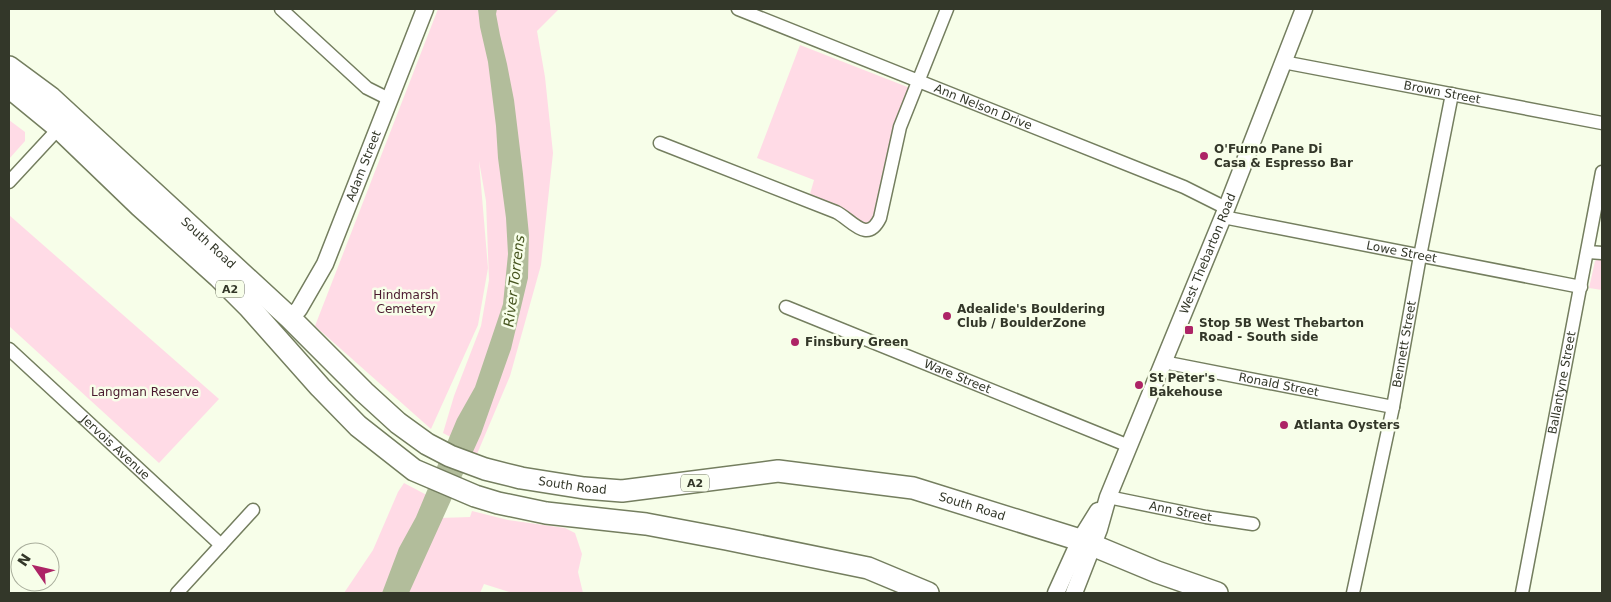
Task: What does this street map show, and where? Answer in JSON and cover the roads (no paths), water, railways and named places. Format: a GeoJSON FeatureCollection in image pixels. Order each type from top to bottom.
{"type":"FeatureCollection","features":[{"type":"Feature","properties":{"kind":"highway","name":"South Road"},"geometry":{"type":"LineString","coordinates":[[9,68],[51,98],[290,318],[364,392],[398,422],[427,444],[450,456],[479,467],[521,478],[622,492],[778,471],[913,488],[1087,543],[1157,572],[1217,593]]}},
{"type":"Feature","properties":{"kind":"highway","name":"South Road"},"geometry":{"type":"LineString","coordinates":[[9,87],[59,128],[140,206],[219,277],[358,426],[414,470],[475,496],[498,503],[546,513],[646,524],[726,538],[868,568],[928,593]]}},
{"type":"Feature","properties":{"kind":"street"},"geometry":{"type":"LineString","coordinates":[[281,9],[367,88],[389,99]]}},
{"type":"Feature","properties":{"kind":"street","name":"Adam Street"},"geometry":{"type":"LineString","coordinates":[[290,318],[299,309],[325,264],[425,9]]}},
{"type":"Feature","properties":{"kind":"street","name":"Ann Nelson Drive"},"geometry":{"type":"LineString","coordinates":[[738,9],[1184,187],[1225,213]]}},
{"type":"Feature","properties":{"kind":"street"},"geometry":{"type":"LineString","coordinates":[[660,143],[846,216],[858,228],[867,230],[873,227],[880,218],[900,127],[947,9]]}},
{"type":"Feature","properties":{"kind":"street","name":"West Thebarton Road"},"geometry":{"type":"LineString","coordinates":[[1056,593],[1087,543],[1108,497],[1225,213],[1304,9]]}},
{"type":"Feature","properties":{"kind":"street","name":"Brown Street"},"geometry":{"type":"LineString","coordinates":[[1283,62],[1602,122]]}},
{"type":"Feature","properties":{"kind":"street","name":"Bennett Street"},"geometry":{"type":"LineString","coordinates":[[1352,593],[1392,407],[1452,94]]}},
{"type":"Feature","properties":{"kind":"street"},"geometry":{"type":"LineString","coordinates":[[9,182],[59,128]]}},
{"type":"Feature","properties":{"kind":"street","name":"Ballantyne Street"},"geometry":{"type":"LineString","coordinates":[[1522,593],[1602,172]]}},
{"type":"Feature","properties":{"kind":"street","name":"Lowe Street"},"geometry":{"type":"LineString","coordinates":[[1225,213],[1420,256],[1581,287]]}},
{"type":"Feature","properties":{"kind":"street"},"geometry":{"type":"LineString","coordinates":[[1588,252],[1602,253]]}},
{"type":"Feature","properties":{"kind":"street","name":"Ware Street"},"geometry":{"type":"LineString","coordinates":[[786,307],[1129,446]]}},
{"type":"Feature","properties":{"kind":"street","name":"Jervois Avenue"},"geometry":{"type":"LineString","coordinates":[[9,349],[221,546]]}},
{"type":"Feature","properties":{"kind":"street","name":"Ronald Street"},"geometry":{"type":"LineString","coordinates":[[1163,362],[1392,407]]}},
{"type":"Feature","properties":{"kind":"street","name":"Ann Street"},"geometry":{"type":"LineString","coordinates":[[1108,497],[1206,518],[1253,524]]}},
{"type":"Feature","properties":{"kind":"street"},"geometry":{"type":"LineString","coordinates":[[177,593],[253,510]]}},
{"type":"Feature","properties":{"kind":"street","name":"West Thebarton Road"},"geometry":{"type":"LineString","coordinates":[[1074,593],[1087,543]]}},
{"type":"Feature","properties":{"kind":"water","name":"River Torrens"},"geometry":{"type":"Polygon","coordinates":[[[478,9],[497,9],[496,14],[514,100],[529,235],[528,278],[511,349],[481,434],[409,593],[382,593],[399,548],[416,517],[457,419],[475,387],[503,304],[508,254],[506,218],[488,62],[478,9]]]}},
{"type":"Feature","properties":{"kind":"place","name":"O'Furno Pane Di Casa & Espresso Bar"},"geometry":{"type":"Point","coordinates":[1204,156]}},
{"type":"Feature","properties":{"kind":"place","name":"Adealide's Bouldering Club / BoulderZone"},"geometry":{"type":"Point","coordinates":[947,316]}},
{"type":"Feature","properties":{"kind":"place","name":"Stop 5B West Thebarton Road - South side"},"geometry":{"type":"Point","coordinates":[1189,330]}},
{"type":"Feature","properties":{"kind":"place","name":"Finsbury Green"},"geometry":{"type":"Point","coordinates":[795,342]}},
{"type":"Feature","properties":{"kind":"place","name":"St Peter's Bakehouse"},"geometry":{"type":"Point","coordinates":[1139,385]}},
{"type":"Feature","properties":{"kind":"place","name":"Atlanta Oysters"},"geometry":{"type":"Point","coordinates":[1284,425]}},
{"type":"Feature","properties":{"kind":"park label","name":"Hindmarsh Cemetery"},"geometry":{"type":"Point","coordinates":[406,302]}},
{"type":"Feature","properties":{"kind":"park label","name":"Langman Reserve"},"geometry":{"type":"Point","coordinates":[145,392]}}]}
